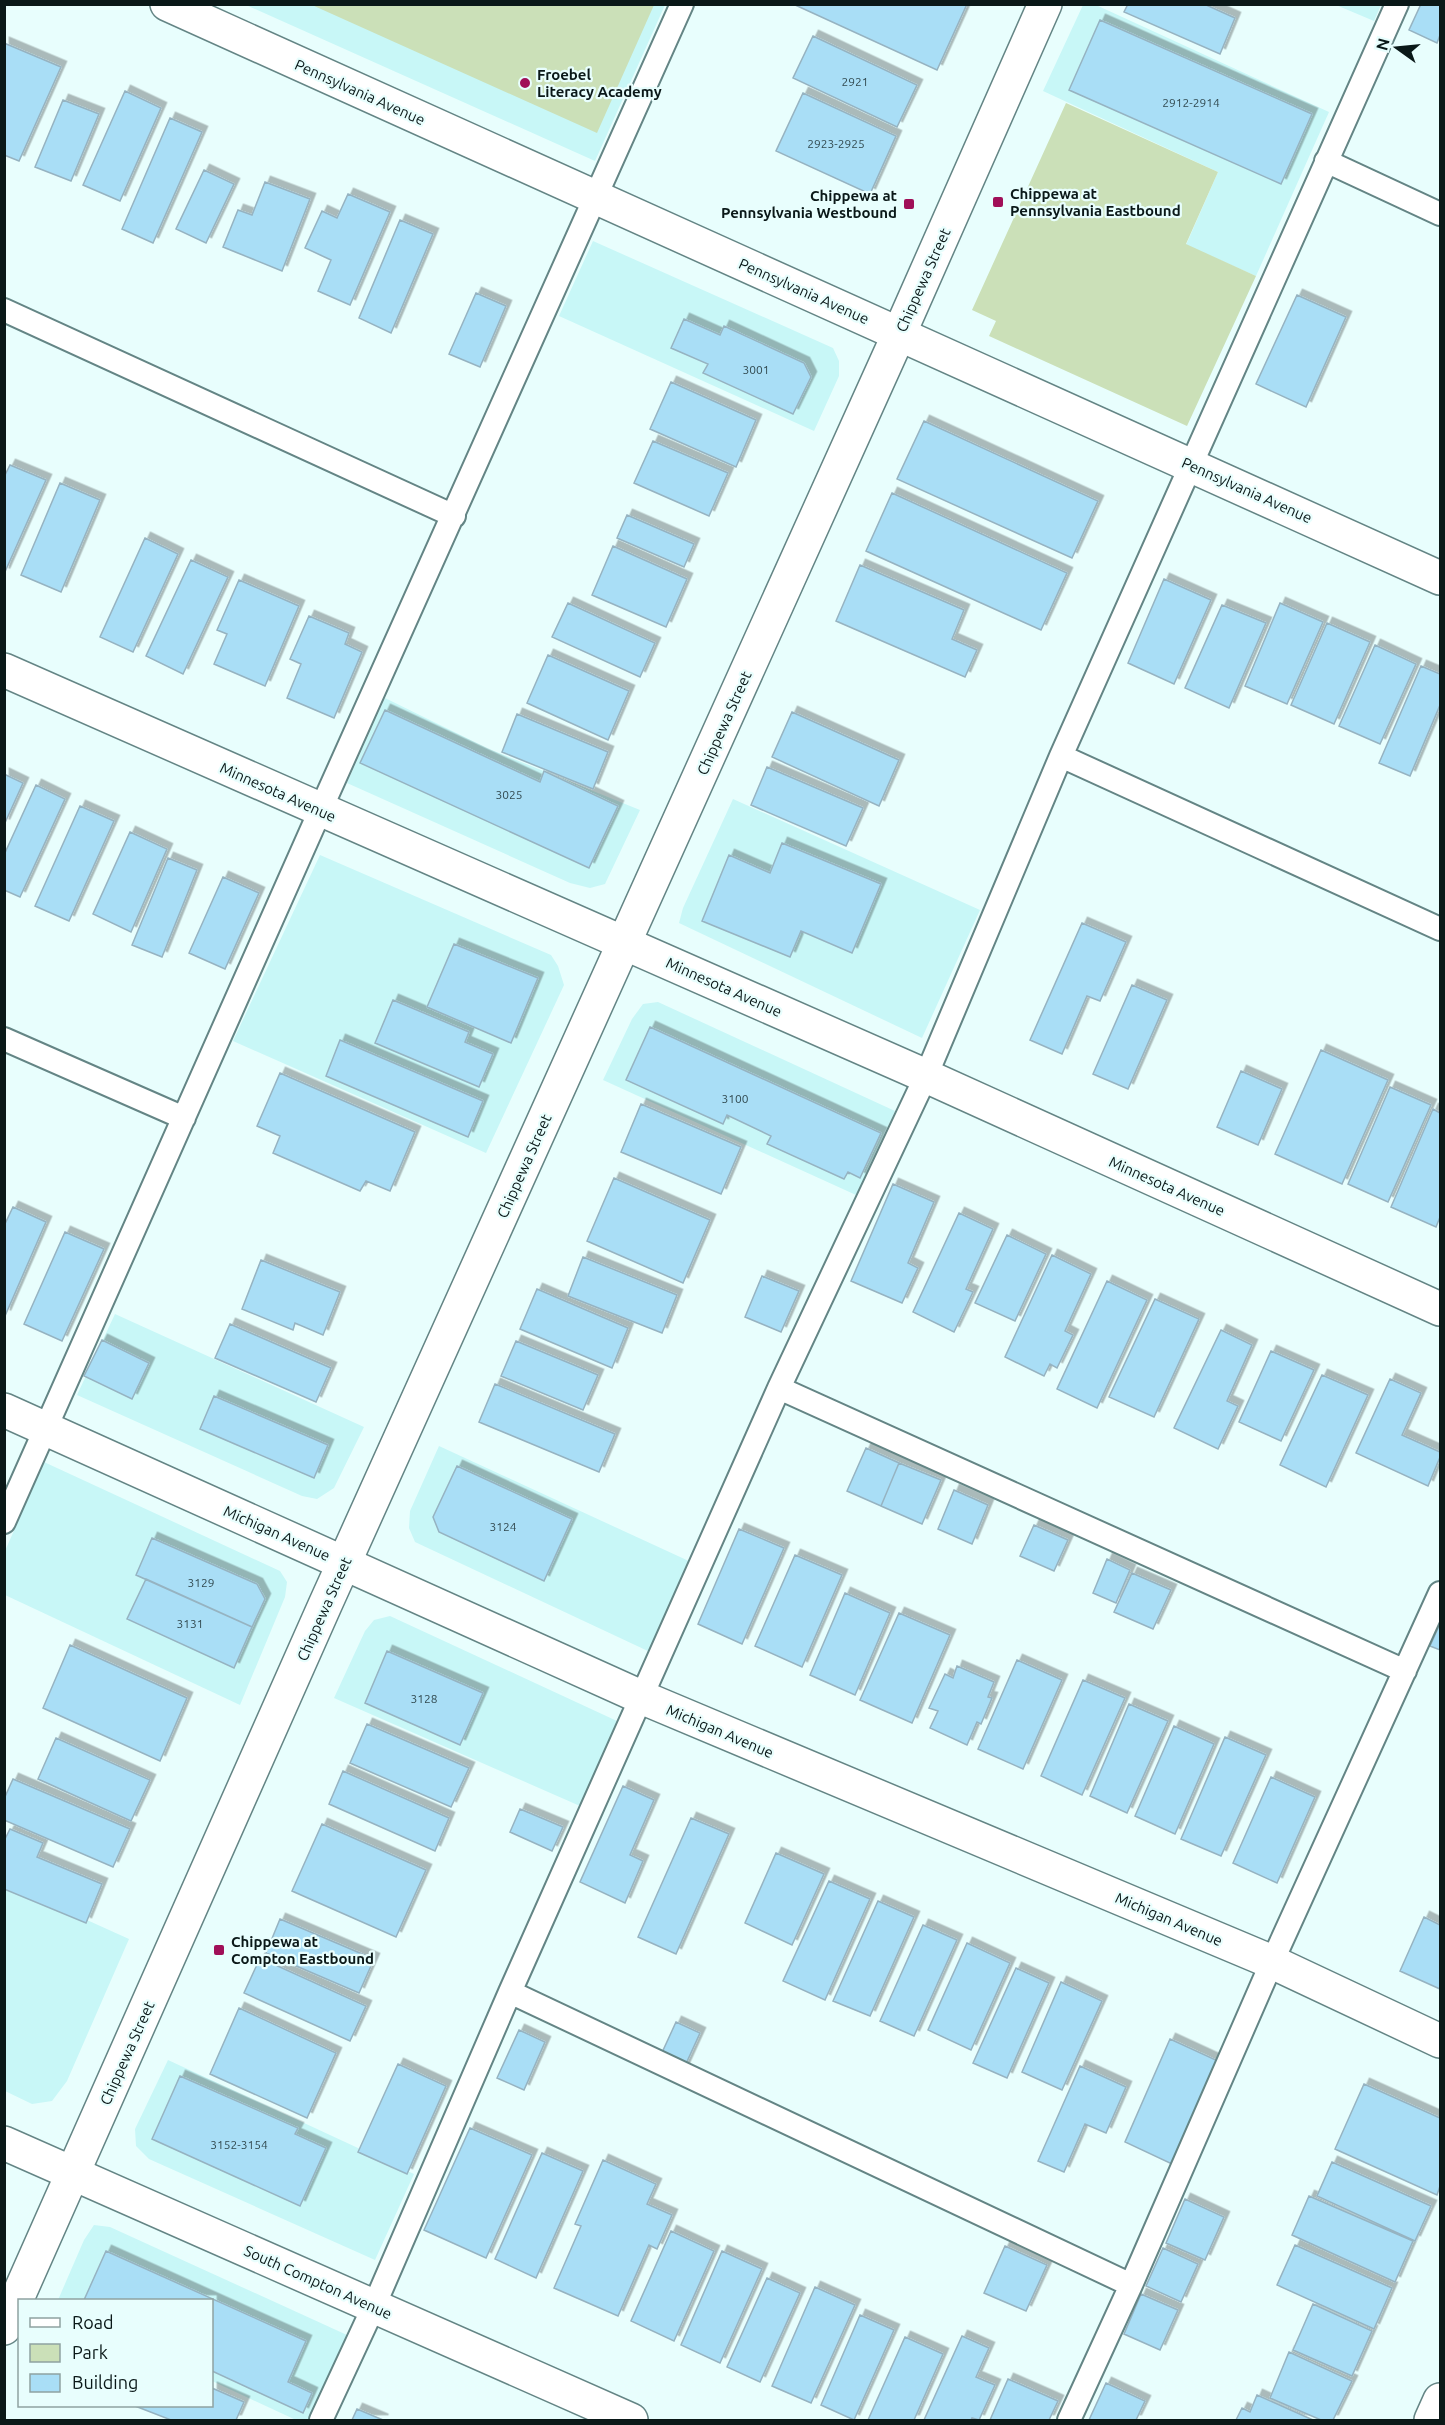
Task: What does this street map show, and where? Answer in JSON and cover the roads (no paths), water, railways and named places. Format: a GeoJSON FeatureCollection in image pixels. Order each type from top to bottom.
{"type":"FeatureCollection","features":[{"type":"Feature","properties":{"kind":"street","name":"Pennsylvania Avenue"},"geometry":{"type":"LineString","coordinates":[[167,4],[1440,578]]}},
{"type":"Feature","properties":{"kind":"street","name":"Chippewa Street"},"geometry":{"type":"LineString","coordinates":[[4,2328],[344,1563],[625,944],[1045,4]]}},
{"type":"Feature","properties":{"kind":"street","name":"Minnesota Avenue"},"geometry":{"type":"LineString","coordinates":[[4,670],[926,1076],[1440,1309]]}},
{"type":"Feature","properties":{"kind":"street","name":"Michigan Avenue"},"geometry":{"type":"LineString","coordinates":[[4,1410],[641,1698],[1272,1962],[1440,2041]]}},
{"type":"Feature","properties":{"kind":"street","name":"South Compton Avenue"},"geometry":{"type":"LineString","coordinates":[[4,2143],[631,2421]]}},
{"type":"Feature","properties":{"kind":"street"},"geometry":{"type":"LineString","coordinates":[[1431,2421],[1440,2400]]}},
{"type":"Feature","properties":{"kind":"lane"},"geometry":{"type":"LineString","coordinates":[[4,1522],[682,4]]}},
{"type":"Feature","properties":{"kind":"lane"},"geometry":{"type":"LineString","coordinates":[[321,2421],[374,2306],[510,1992],[779,1388],[926,1076],[1061,756],[1397,4]]}},
{"type":"Feature","properties":{"kind":"lane"},"geometry":{"type":"LineString","coordinates":[[1326,161],[1440,214]]}},
{"type":"Feature","properties":{"kind":"lane"},"geometry":{"type":"LineString","coordinates":[[4,310],[454,516]]}},
{"type":"Feature","properties":{"kind":"lane"},"geometry":{"type":"LineString","coordinates":[[1061,756],[1440,929]]}},
{"type":"Feature","properties":{"kind":"lane"},"geometry":{"type":"LineString","coordinates":[[4,1039],[184,1118]]}},
{"type":"Feature","properties":{"kind":"lane"},"geometry":{"type":"LineString","coordinates":[[779,1388],[1405,1671]]}},
{"type":"Feature","properties":{"kind":"lane"},"geometry":{"type":"LineString","coordinates":[[1069,2421],[1272,1962],[1440,1593]]}},
{"type":"Feature","properties":{"kind":"lane"},"geometry":{"type":"LineString","coordinates":[[510,1992],[1131,2285]]}},
{"type":"Feature","properties":{"kind":"place","name":"Froebel Literacy Academy"},"geometry":{"type":"Point","coordinates":[525,83]}},
{"type":"Feature","properties":{"kind":"place","name":"Chippewa at Pennsylvania Eastbound"},"geometry":{"type":"Point","coordinates":[998,202]}},
{"type":"Feature","properties":{"kind":"place","name":"Chippewa at Pennsylvania Westbound"},"geometry":{"type":"Point","coordinates":[909,204]}},
{"type":"Feature","properties":{"kind":"place","name":"Chippewa at Compton Eastbound"},"geometry":{"type":"Point","coordinates":[219,1950]}}]}
